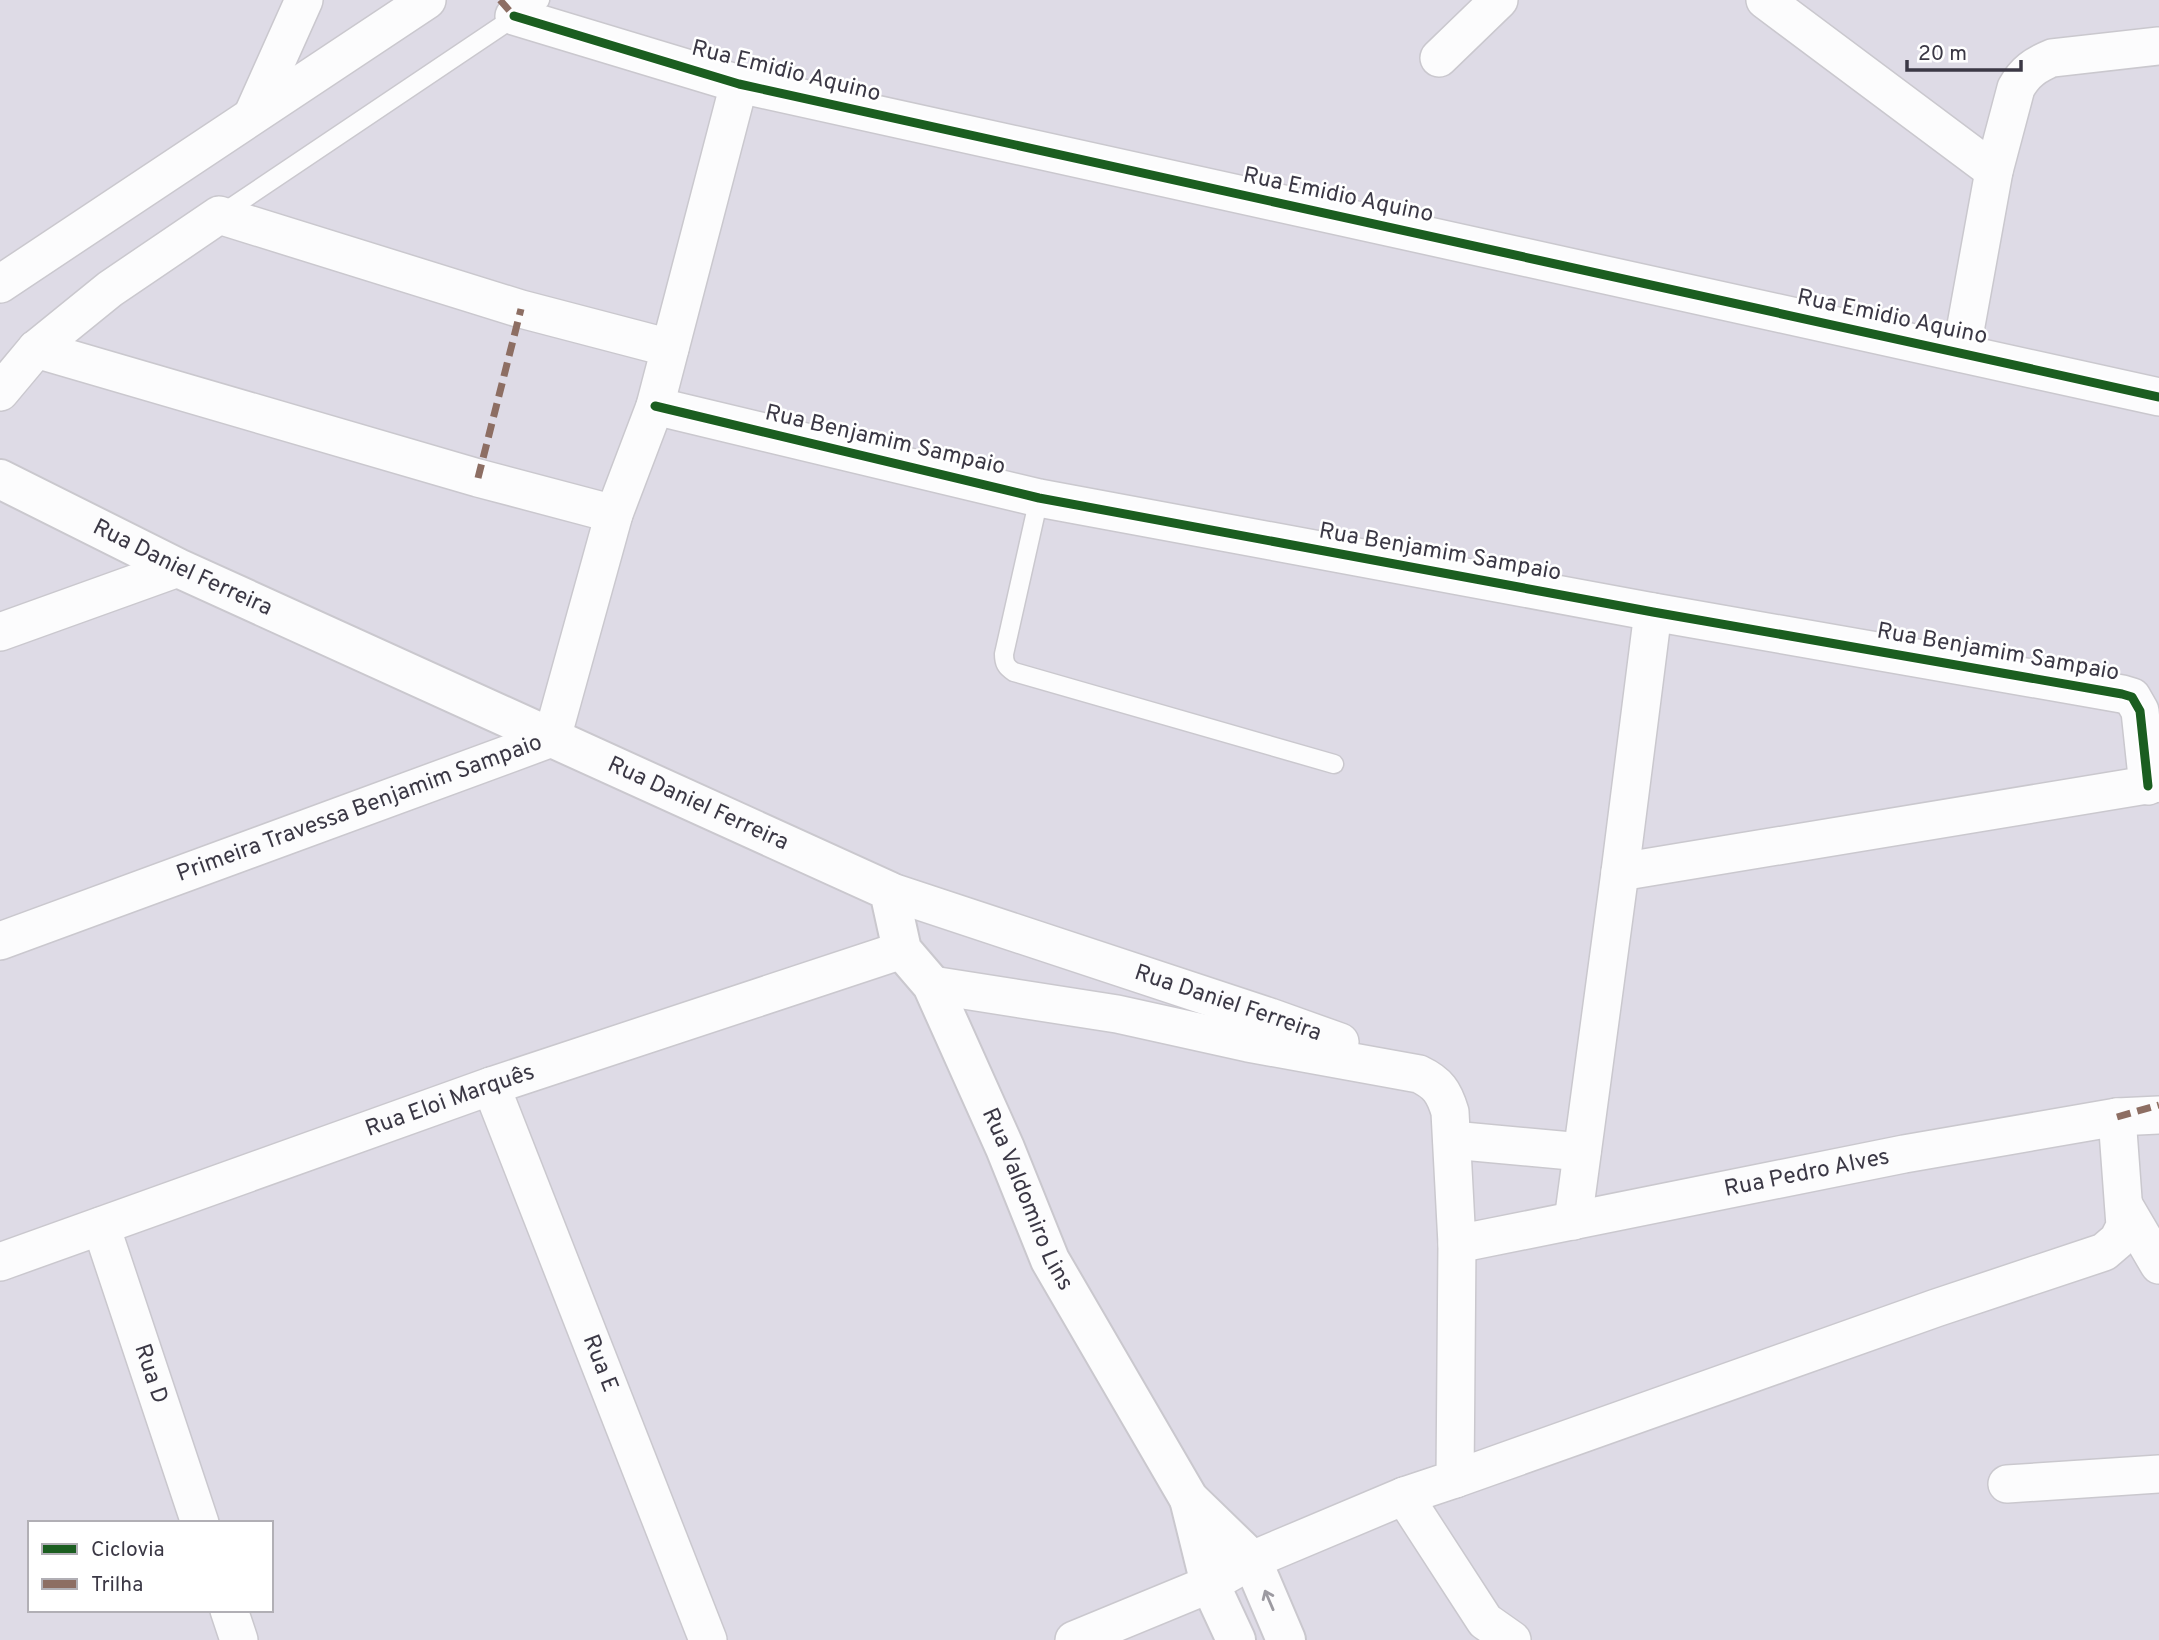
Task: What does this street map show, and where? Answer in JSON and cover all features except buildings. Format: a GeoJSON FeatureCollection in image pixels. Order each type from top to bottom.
{"type":"FeatureCollection","features":[{"type":"Feature","properties":{"kind":"street"},"geometry":{"type":"LineString","coordinates":[[253,114],[304,0]]}},
{"type":"Feature","properties":{"kind":"street"},"geometry":{"type":"LineString","coordinates":[[0,284],[427,0]]}},
{"type":"Feature","properties":{"kind":"street"},"geometry":{"type":"LineString","coordinates":[[1438,58],[1499,0]]}},
{"type":"Feature","properties":{"kind":"street"},"geometry":{"type":"LineString","coordinates":[[1765,0],[1994,171]]}},
{"type":"Feature","properties":{"kind":"street","name":"Rua Emidio Aquino"},"geometry":{"type":"LineString","coordinates":[[527,8],[739,84],[2159,397]]}},
{"type":"Feature","properties":{"kind":"street"},"geometry":{"type":"LineString","coordinates":[[1961,353],[1994,171],[2016,88],[2023,76],[2036,64],[2052,58],[2159,46]]}},
{"type":"Feature","properties":{"kind":"street","name":"Primeira Travessa Benjamim Sampaio"},"geometry":{"type":"LineString","coordinates":[[0,941],[552,738],[614,514],[655,406],[739,84]]}},
{"type":"Feature","properties":{"kind":"street"},"geometry":{"type":"LineString","coordinates":[[0,392],[36,349],[110,289],[219,215],[521,309],[670,348]]}},
{"type":"Feature","properties":{"kind":"street"},"geometry":{"type":"LineString","coordinates":[[36,349],[478,478],[614,514]]}},
{"type":"Feature","properties":{"kind":"street","name":"Rua Benjamim Sampaio"},"geometry":{"type":"LineString","coordinates":[[655,406],[1039,498],[2132,697],[2140,711],[2153,784]]}},
{"type":"Feature","properties":{"kind":"street","name":"Rua Daniel Ferreira"},"geometry":{"type":"LineString","coordinates":[[0,480],[178,568],[889,891],[1270,1017],[1419,1074]]}},
{"type":"Feature","properties":{"kind":"street"},"geometry":{"type":"LineString","coordinates":[[0,632],[178,568]]}},
{"type":"Feature","properties":{"kind":"street"},"geometry":{"type":"LineString","coordinates":[[1573,1221],[1653,611]]}},
{"type":"Feature","properties":{"kind":"street"},"geometry":{"type":"LineString","coordinates":[[1620,872],[2153,784]]}},
{"type":"Feature","properties":{"kind":"street","name":"Rua Valdomiro Lins"},"geometry":{"type":"LineString","coordinates":[[889,891],[902,950],[932,985],[1005,1148],[1050,1260],[1189,1499],[1252,1560],[1286,1640]]}},
{"type":"Feature","properties":{"kind":"street","name":"Rua Eloi Marquês"},"geometry":{"type":"LineString","coordinates":[[0,1262],[491,1086],[902,950]]}},
{"type":"Feature","properties":{"kind":"street"},"geometry":{"type":"LineString","coordinates":[[932,985],[1117,1014],[1248,1043],[1419,1074],[1435,1082],[1445,1094],[1450,1112],[1452,1140],[1457,1244],[1455,1479]]}},
{"type":"Feature","properties":{"kind":"street","name":"Rua E"},"geometry":{"type":"LineString","coordinates":[[491,1086],[708,1640]]}},
{"type":"Feature","properties":{"kind":"street","name":"Rua Pedro Alves"},"geometry":{"type":"LineString","coordinates":[[1457,1244],[1904,1154],[2117,1117],[2159,1115]]}},
{"type":"Feature","properties":{"kind":"street"},"geometry":{"type":"LineString","coordinates":[[1074,1640],[1210,1584],[1252,1560],[1404,1496],[2104,1252],[2118,1240],[2125,1226],[2117,1117]]}},
{"type":"Feature","properties":{"kind":"street"},"geometry":{"type":"LineString","coordinates":[[1452,1140],[1582,1152]]}},
{"type":"Feature","properties":{"kind":"street"},"geometry":{"type":"LineString","coordinates":[[2125,1207],[2159,1265]]}},
{"type":"Feature","properties":{"kind":"street","name":"Rua D"},"geometry":{"type":"LineString","coordinates":[[101,1226],[199,1521]]}},
{"type":"Feature","properties":{"kind":"street"},"geometry":{"type":"LineString","coordinates":[[2007,1484],[2159,1474]]}},
{"type":"Feature","properties":{"kind":"street"},"geometry":{"type":"LineString","coordinates":[[1404,1496],[1485,1622],[1512,1640]]}},
{"type":"Feature","properties":{"kind":"street","name":"Rua Valdomiro Lins"},"geometry":{"type":"LineString","coordinates":[[1189,1499],[1210,1584],[1236,1640]]}},
{"type":"Feature","properties":{"kind":"street"},"geometry":{"type":"LineString","coordinates":[[230,1612],[239,1640]]}},
{"type":"Feature","properties":{"kind":"lane"},"geometry":{"type":"LineString","coordinates":[[219,215],[527,8]]}},
{"type":"Feature","properties":{"kind":"lane"},"geometry":{"type":"LineString","coordinates":[[1039,498],[1004,654],[1007,668],[1334,764]]}},
{"type":"Feature","properties":{"kind":"shaded area"},"geometry":{"type":"Polygon","coordinates":[[[0,0],[2159,0],[2159,1640],[0,1640],[0,0]]]}},
{"type":"Feature","properties":{"kind":"marked path"},"geometry":{"type":"LineString","coordinates":[[500,0],[514,16]]}},
{"type":"Feature","properties":{"kind":"marked path"},"geometry":{"type":"LineString","coordinates":[[478,478],[521,309]]}},
{"type":"Feature","properties":{"kind":"marked path"},"geometry":{"type":"LineString","coordinates":[[2117,1117],[2159,1105]]}},
{"type":"Feature","properties":{"kind":"cycle path"},"geometry":{"type":"LineString","coordinates":[[514,16],[739,84],[2159,397]]}},
{"type":"Feature","properties":{"kind":"cycle path"},"geometry":{"type":"LineString","coordinates":[[655,406],[1039,498],[1653,612],[2122,694],[2132,697],[2140,711],[2148,786]]}}]}
